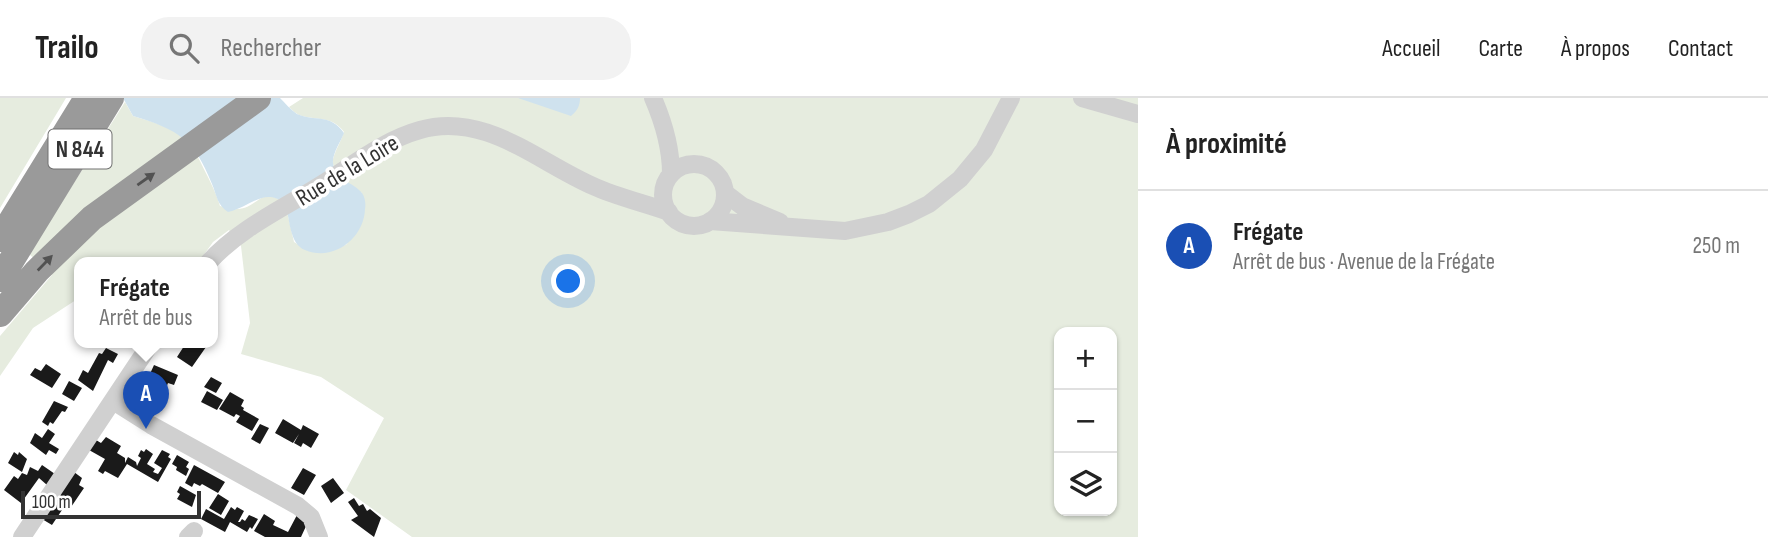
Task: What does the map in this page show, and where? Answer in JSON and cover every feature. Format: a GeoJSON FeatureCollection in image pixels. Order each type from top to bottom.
{"type":"FeatureCollection","features":[{"type":"Feature","properties":{"kind":"highway","name":"N 844"},"geometry":{"type":"LineString","coordinates":[[0,279],[87,98]]}},
{"type":"Feature","properties":{"kind":"highway","name":"N 844"},"geometry":{"type":"LineString","coordinates":[[0,239],[39,195],[111,98]]}},
{"type":"Feature","properties":{"kind":"highway"},"geometry":{"type":"LineString","coordinates":[[0,314],[37,271],[83,226],[258,98]]}},
{"type":"Feature","properties":{"kind":"highway"},"geometry":{"type":"LineString","coordinates":[[217,129],[233,126],[275,98]]}},
{"type":"Feature","properties":{"kind":"street"},"geometry":{"type":"LineString","coordinates":[[653,98],[668,148],[668,179],[663,198],[668,212],[676,219],[690,225],[710,221],[845,232],[888,222],[929,204],[960,179],[984,150],[1011,98]]}},
{"type":"Feature","properties":{"kind":"street"},"geometry":{"type":"LineString","coordinates":[[1082,98],[1138,114]]}},
{"type":"Feature","properties":{"kind":"street"},"geometry":{"type":"LineString","coordinates":[[660,115],[695,164]]}},
{"type":"Feature","properties":{"kind":"street","name":"Rue de la Loire"},"geometry":{"type":"LineString","coordinates":[[214,257],[230,242],[342,172],[408,133],[423,128],[461,127],[482,131],[519,145],[591,185],[668,212]]}},
{"type":"Feature","properties":{"kind":"street"},"geometry":{"type":"LineString","coordinates":[[622,195],[657,188],[684,165],[695,164],[713,170],[721,180],[725,193],[720,211],[710,221]]}},
{"type":"Feature","properties":{"kind":"street"},"geometry":{"type":"LineString","coordinates":[[725,193],[742,206],[787,226]]}},
{"type":"Feature","properties":{"kind":"street"},"geometry":{"type":"LineString","coordinates":[[22,537],[148,348]]}},
{"type":"Feature","properties":{"kind":"street"},"geometry":{"type":"LineString","coordinates":[[113,401],[151,425],[299,506],[311,517],[319,537]]}},
{"type":"Feature","properties":{"kind":"shaded area"},"geometry":{"type":"Polygon","coordinates":[[[0,98],[66,98],[0,208],[0,98]]]}},
{"type":"Feature","properties":{"kind":"shaded area"},"geometry":{"type":"Polygon","coordinates":[[[303,98],[1138,98],[1138,537],[412,537],[346,490],[384,418],[321,377],[241,354],[250,323],[241,246],[229,230],[213,242],[202,257],[74,257],[74,301],[33,328],[0,376],[0,336],[52,275],[29,254],[125,102],[133,116],[173,130],[187,142],[200,161],[220,206],[237,209],[265,197],[277,198],[285,203],[294,242],[315,252],[332,250],[347,244],[362,193],[342,179],[333,165],[344,132],[334,123],[299,115],[289,107],[303,98]]]}},
{"type":"Feature","properties":{"kind":"water"},"geometry":{"type":"Polygon","coordinates":[[[123,98],[280,98],[297,114],[328,120],[344,133],[334,156],[334,169],[358,189],[365,199],[363,220],[359,229],[346,245],[326,253],[316,253],[305,250],[296,242],[285,203],[277,199],[263,197],[228,212],[219,203],[199,156],[191,146],[162,126],[133,116],[123,98]]]}},
{"type":"Feature","properties":{"kind":"water"},"geometry":{"type":"Polygon","coordinates":[[[518,98],[580,98],[578,108],[571,116],[518,98]]]}},
{"type":"Feature","properties":{"kind":"building"},"geometry":{"type":"Polygon","coordinates":[[[106,348],[118,354],[113,363],[108,360],[93,391],[78,380],[83,370],[88,373],[99,353],[102,354],[106,348]]]}},
{"type":"Feature","properties":{"kind":"building"},"geometry":{"type":"Polygon","coordinates":[[[183,348],[205,348],[192,367],[177,357],[183,348]]]}},
{"type":"Feature","properties":{"kind":"building"},"geometry":{"type":"Polygon","coordinates":[[[46,364],[61,374],[52,388],[30,375],[35,368],[41,371],[46,364]]]}},
{"type":"Feature","properties":{"kind":"building"},"geometry":{"type":"Polygon","coordinates":[[[154,365],[178,375],[174,385],[168,383],[164,393],[157,390],[158,387],[152,384],[154,379],[149,376],[154,365]]]}},
{"type":"Feature","properties":{"kind":"building"},"geometry":{"type":"Polygon","coordinates":[[[211,377],[222,383],[216,393],[204,387],[211,377]]]}},
{"type":"Feature","properties":{"kind":"building"},"geometry":{"type":"Polygon","coordinates":[[[69,381],[82,388],[74,401],[62,394],[69,381]]]}},
{"type":"Feature","properties":{"kind":"building"},"geometry":{"type":"Polygon","coordinates":[[[207,391],[223,400],[217,410],[201,402],[207,391]]]}},
{"type":"Feature","properties":{"kind":"building"},"geometry":{"type":"Polygon","coordinates":[[[230,392],[244,400],[241,406],[243,410],[259,419],[252,431],[236,422],[240,416],[236,414],[234,417],[219,409],[230,392]]]}},
{"type":"Feature","properties":{"kind":"building"},"geometry":{"type":"Polygon","coordinates":[[[154,393],[160,397],[153,410],[156,412],[153,417],[144,411],[154,393]]]}},
{"type":"Feature","properties":{"kind":"building"},"geometry":{"type":"Polygon","coordinates":[[[54,401],[68,407],[48,426],[42,422],[54,401]]]}},
{"type":"Feature","properties":{"kind":"building"},"geometry":{"type":"Polygon","coordinates":[[[283,419],[301,430],[303,425],[319,434],[311,448],[303,443],[301,447],[294,443],[299,434],[293,443],[275,433],[283,419]]]}},
{"type":"Feature","properties":{"kind":"building"},"geometry":{"type":"Polygon","coordinates":[[[260,424],[269,428],[260,444],[251,439],[260,424]]]}},
{"type":"Feature","properties":{"kind":"building"},"geometry":{"type":"Polygon","coordinates":[[[48,429],[55,434],[49,443],[59,449],[56,454],[49,450],[46,455],[30,443],[35,433],[42,438],[48,429]]]}},
{"type":"Feature","properties":{"kind":"building"},"geometry":{"type":"Polygon","coordinates":[[[106,437],[121,446],[117,453],[125,458],[125,463],[128,457],[136,462],[137,466],[141,450],[144,452],[146,449],[153,454],[147,464],[158,474],[162,468],[154,463],[162,450],[170,454],[168,457],[171,459],[158,482],[127,464],[118,478],[105,471],[103,474],[98,471],[105,459],[89,450],[96,440],[101,443],[106,437]]]}},
{"type":"Feature","properties":{"kind":"building"},"geometry":{"type":"Polygon","coordinates":[[[14,452],[18,455],[19,452],[27,459],[22,472],[8,463],[14,452]]]}},
{"type":"Feature","properties":{"kind":"building"},"geometry":{"type":"Polygon","coordinates":[[[177,455],[189,462],[186,476],[172,464],[177,455]]]}},
{"type":"Feature","properties":{"kind":"building"},"geometry":{"type":"Polygon","coordinates":[[[42,465],[55,474],[47,485],[39,478],[21,503],[4,490],[14,476],[18,479],[22,473],[27,475],[30,467],[38,471],[42,465]]]}},
{"type":"Feature","properties":{"kind":"building"},"geometry":{"type":"Polygon","coordinates":[[[194,465],[225,482],[218,493],[202,484],[200,486],[194,483],[192,487],[185,483],[194,465]]]}},
{"type":"Feature","properties":{"kind":"building"},"geometry":{"type":"Polygon","coordinates":[[[303,468],[316,475],[304,495],[291,488],[303,468]]]}},
{"type":"Feature","properties":{"kind":"building"},"geometry":{"type":"Polygon","coordinates":[[[74,472],[82,478],[79,485],[84,488],[69,510],[64,507],[52,525],[42,519],[74,472]]]}},
{"type":"Feature","properties":{"kind":"building"},"geometry":{"type":"Polygon","coordinates":[[[333,478],[344,493],[331,503],[321,486],[333,478]]]}},
{"type":"Feature","properties":{"kind":"building"},"geometry":{"type":"Polygon","coordinates":[[[180,486],[196,495],[192,507],[177,499],[180,486]]]}},
{"type":"Feature","properties":{"kind":"building"},"geometry":{"type":"Polygon","coordinates":[[[218,494],[229,501],[221,515],[209,508],[218,494]]]}},
{"type":"Feature","properties":{"kind":"building"},"geometry":{"type":"Polygon","coordinates":[[[354,498],[359,506],[363,504],[367,511],[370,509],[381,518],[374,537],[351,520],[358,516],[348,502],[354,498]]]}},
{"type":"Feature","properties":{"kind":"building"},"geometry":{"type":"Polygon","coordinates":[[[231,507],[244,511],[238,522],[242,519],[245,521],[249,515],[258,519],[252,529],[250,527],[247,532],[230,522],[225,532],[201,519],[206,509],[224,519],[231,507]]]}},
{"type":"Feature","properties":{"kind":"building"},"geometry":{"type":"Polygon","coordinates":[[[264,514],[275,521],[273,525],[288,532],[297,515],[307,524],[301,537],[265,537],[254,531],[264,514]]]}},
{"type":"Feature","properties":{"kind":"place","name":"Frégate"},"geometry":{"type":"Point","coordinates":[146,429]}}]}
